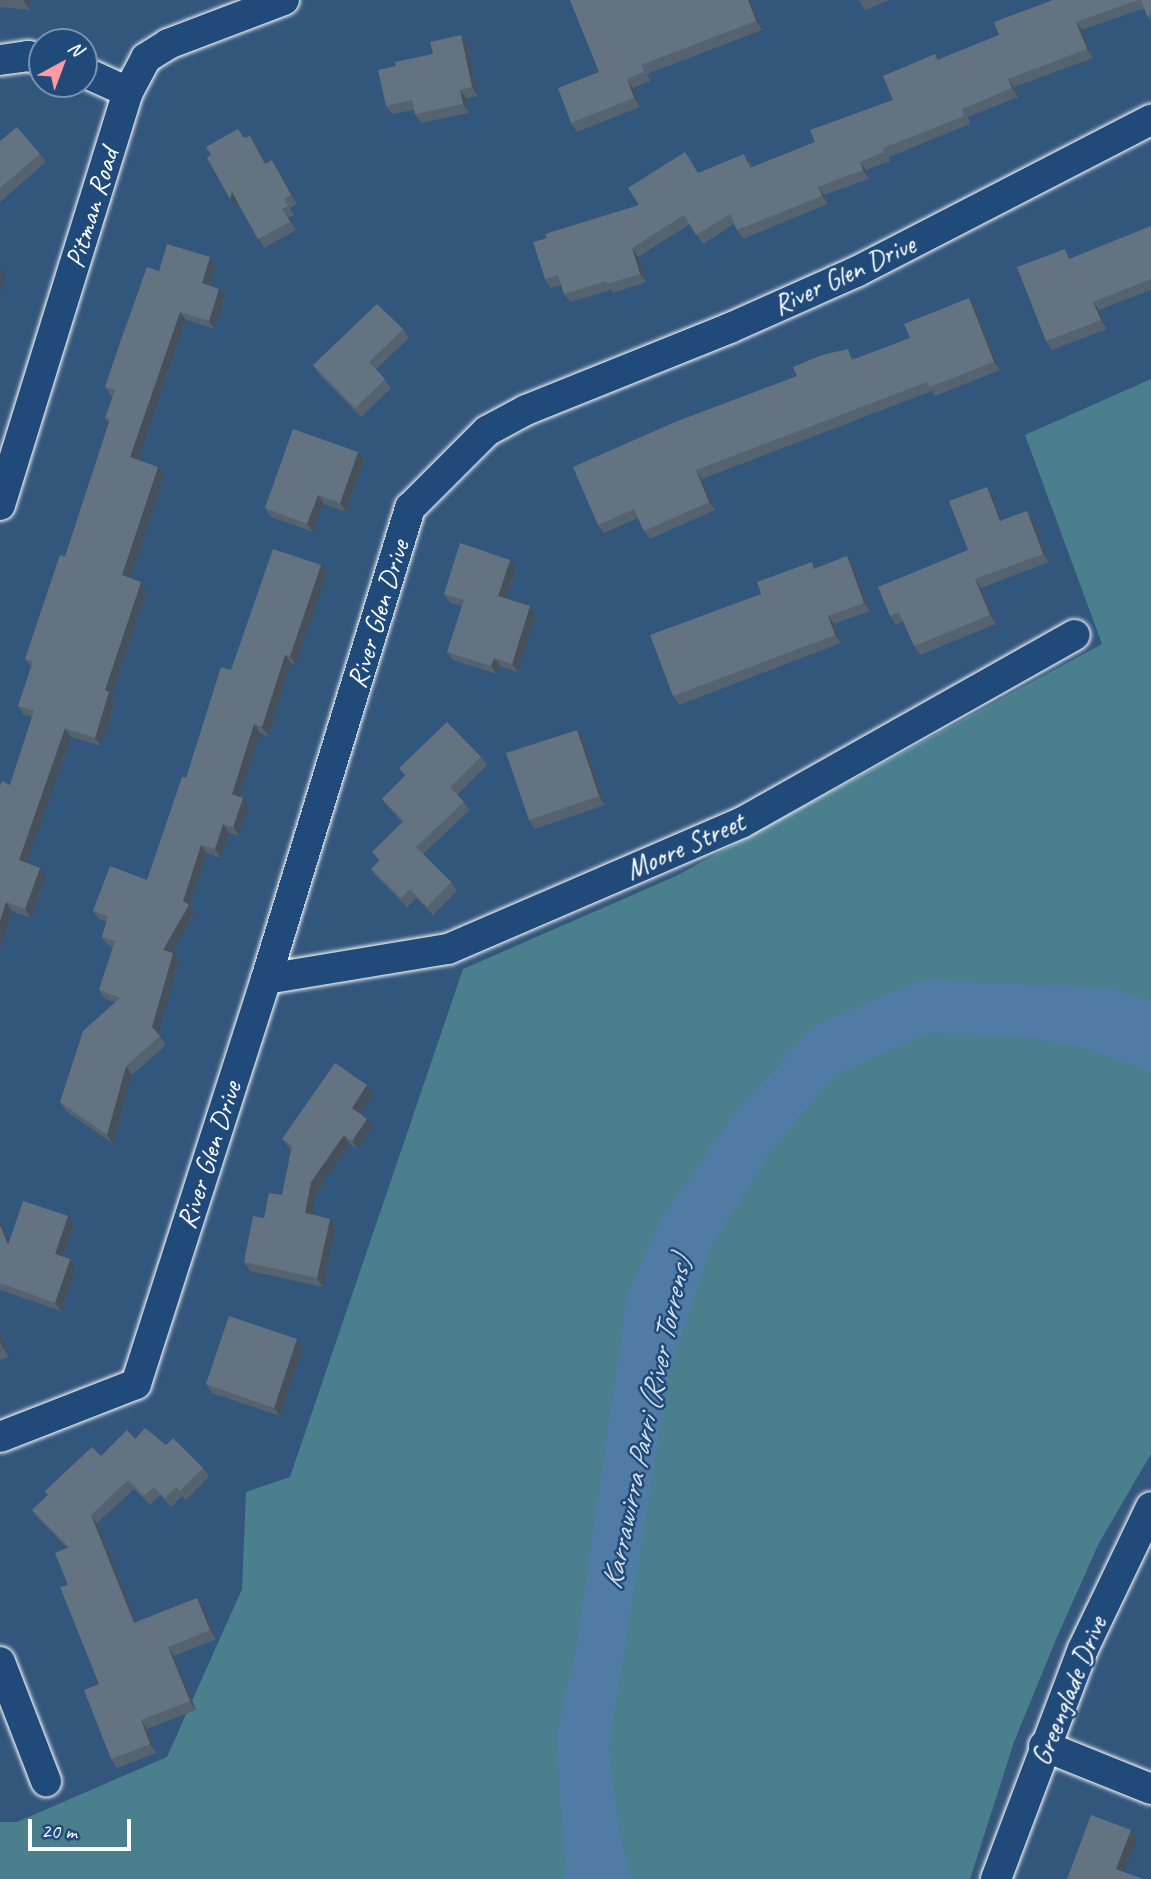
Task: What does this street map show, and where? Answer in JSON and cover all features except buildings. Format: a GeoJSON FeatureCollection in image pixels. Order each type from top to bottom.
{"type":"FeatureCollection","features":[{"type":"Feature","properties":{"kind":"street","name":"Pitman Road"},"geometry":{"type":"LineString","coordinates":[[0,505],[128,92],[146,58],[168,44],[284,0]]}},
{"type":"Feature","properties":{"kind":"street"},"geometry":{"type":"LineString","coordinates":[[0,60],[28,55]]}},
{"type":"Feature","properties":{"kind":"street"},"geometry":{"type":"LineString","coordinates":[[98,78],[128,92]]}},
{"type":"Feature","properties":{"kind":"street","name":"River Glen Drive"},"geometry":{"type":"LineString","coordinates":[[0,1437],[136,1384],[265,979],[410,508],[487,431],[526,410],[730,328],[856,272],[1151,120]]}},
{"type":"Feature","properties":{"kind":"street","name":"Moore Street"},"geometry":{"type":"LineString","coordinates":[[265,979],[448,950],[741,823],[1075,635]]}},
{"type":"Feature","properties":{"kind":"street","name":"Greenglade Drive"},"geometry":{"type":"LineString","coordinates":[[996,1879],[1044,1746],[1083,1649],[1151,1507]]}},
{"type":"Feature","properties":{"kind":"street"},"geometry":{"type":"LineString","coordinates":[[0,1662],[46,1781]]}},
{"type":"Feature","properties":{"kind":"street"},"geometry":{"type":"LineString","coordinates":[[1044,1746],[1151,1788]]}},
{"type":"Feature","properties":{"kind":"green space"},"geometry":{"type":"Polygon","coordinates":[[[1151,379],[1151,1454],[1099,1543],[1057,1637],[1014,1742],[970,1879],[0,1879],[0,1822],[17,1822],[167,1757],[242,1589],[246,1492],[290,1477],[463,969],[676,876],[1102,644],[1025,435],[1151,379]]]}},
{"type":"Feature","properties":{"kind":"water","name":"Karrawirra Parri (River Torrens)"},"geometry":{"type":"Polygon","coordinates":[[[921,980],[1110,988],[1151,1001],[1151,1072],[1090,1050],[1027,1037],[929,1033],[835,1075],[770,1152],[711,1247],[669,1374],[609,1749],[621,1840],[632,1879],[566,1879],[556,1736],[577,1641],[627,1295],[661,1219],[736,1111],[814,1026],[921,980]]]}}]}
